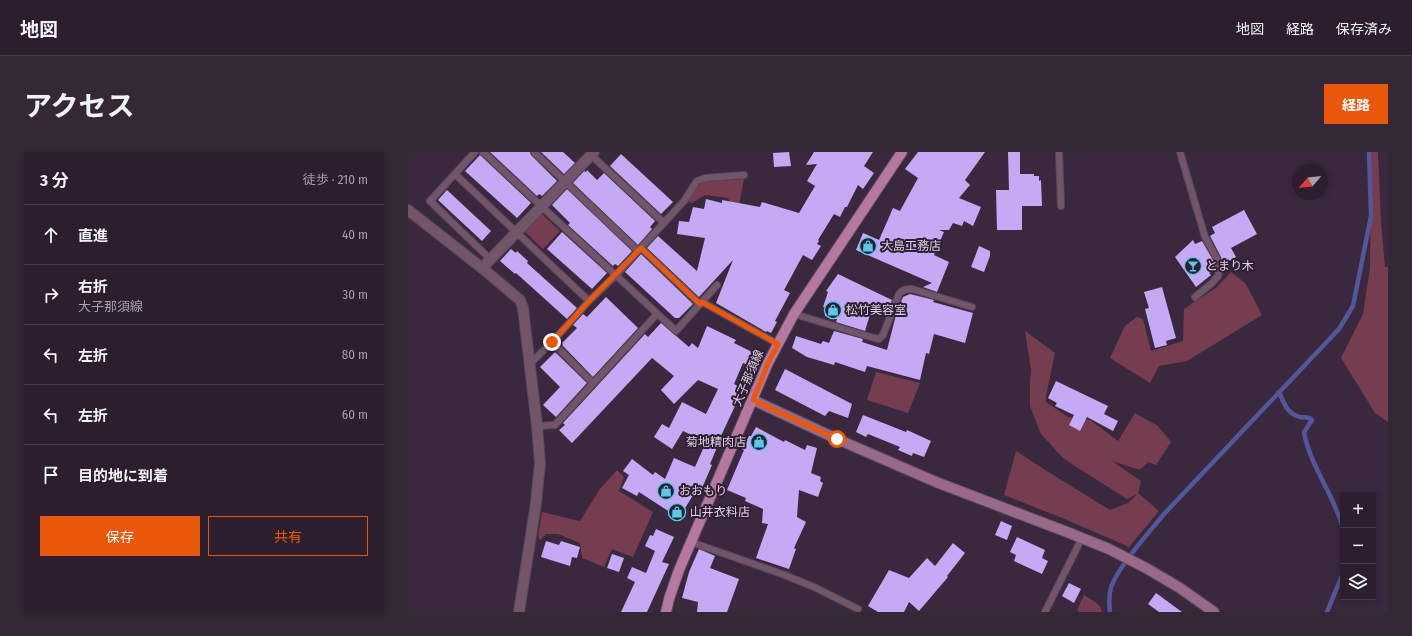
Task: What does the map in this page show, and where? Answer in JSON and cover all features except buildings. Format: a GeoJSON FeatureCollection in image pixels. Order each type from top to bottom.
{"type":"FeatureCollection","features":[{"type":"Feature","properties":{"kind":"main road","name":"大子那須線"},"geometry":{"type":"LineString","coordinates":[[666,612],[668,599],[679,570],[768,363],[794,314],[902,152]]}},
{"type":"Feature","properties":{"kind":"street"},"geometry":{"type":"LineString","coordinates":[[482,268],[593,154]]}},
{"type":"Feature","properties":{"kind":"street"},"geometry":{"type":"LineString","coordinates":[[408,210],[520,300],[523,308],[540,463],[536,503],[519,612]]}},
{"type":"Feature","properties":{"kind":"street"},"geometry":{"type":"LineString","coordinates":[[753,400],[837,439],[936,482],[1109,549],[1180,588],[1214,612]]}},
{"type":"Feature","properties":{"kind":"lane"},"geometry":{"type":"LineString","coordinates":[[475,152],[430,201],[490,259]]}},
{"type":"Feature","properties":{"kind":"lane"},"geometry":{"type":"LineString","coordinates":[[483,152],[676,331],[717,285]]}},
{"type":"Feature","properties":{"kind":"lane"},"geometry":{"type":"LineString","coordinates":[[534,152],[701,303],[778,344]]}},
{"type":"Feature","properties":{"kind":"lane"},"geometry":{"type":"LineString","coordinates":[[1059,152],[1061,206]]}},
{"type":"Feature","properties":{"kind":"lane"},"geometry":{"type":"LineString","coordinates":[[1180,152],[1205,237],[1217,259],[1219,271],[1218,276],[1212,283],[1195,297]]}},
{"type":"Feature","properties":{"kind":"lane"},"geometry":{"type":"LineString","coordinates":[[593,154],[664,223]]}},
{"type":"Feature","properties":{"kind":"lane"},"geometry":{"type":"LineString","coordinates":[[455,174],[589,301]]}},
{"type":"Feature","properties":{"kind":"lane"},"geometry":{"type":"LineString","coordinates":[[530,364],[664,223],[684,201],[697,181],[705,178],[744,175]]}},
{"type":"Feature","properties":{"kind":"lane"},"geometry":{"type":"LineString","coordinates":[[794,314],[879,339],[883,335],[898,294],[906,289],[912,289],[972,307]]}},
{"type":"Feature","properties":{"kind":"lane"},"geometry":{"type":"LineString","coordinates":[[537,426],[555,425],[657,314]]}},
{"type":"Feature","properties":{"kind":"lane"},"geometry":{"type":"LineString","coordinates":[[552,342],[594,383]]}},
{"type":"Feature","properties":{"kind":"lane"},"geometry":{"type":"LineString","coordinates":[[1045,612],[1082,538]]}},
{"type":"Feature","properties":{"kind":"lane"},"geometry":{"type":"LineString","coordinates":[[691,542],[808,585],[858,609]]}},
{"type":"Feature","properties":{"kind":"shaded area"},"geometry":{"type":"Polygon","coordinates":[[[1368,152],[1378,152],[1381,222],[1385,267],[1388,267],[1388,422],[1375,413],[1341,358],[1363,314],[1370,268],[1371,158],[1368,152]]]}},
{"type":"Feature","properties":{"kind":"shaded area"},"geometry":{"type":"Polygon","coordinates":[[[744,179],[739,205],[730,203],[728,198],[705,195],[692,203],[688,202],[697,187],[704,182],[744,179]]]}},
{"type":"Feature","properties":{"kind":"shaded area"},"geometry":{"type":"Polygon","coordinates":[[[542,214],[560,231],[543,249],[525,232],[542,214]]]}},
{"type":"Feature","properties":{"kind":"shaded area"},"geometry":{"type":"Polygon","coordinates":[[[1231,272],[1246,284],[1262,315],[1187,361],[1159,366],[1150,383],[1110,358],[1125,326],[1137,317],[1143,319],[1151,351],[1183,341],[1184,309],[1217,287],[1231,272]]]}},
{"type":"Feature","properties":{"kind":"shaded area"},"geometry":{"type":"Polygon","coordinates":[[[1025,331],[1055,353],[1046,402],[1068,417],[1090,420],[1118,441],[1135,413],[1158,426],[1171,442],[1156,465],[1148,462],[1140,470],[1112,461],[1141,481],[1138,493],[1159,511],[1129,547],[1004,495],[1016,451],[1110,510],[1128,503],[1137,494],[1127,499],[1064,459],[1041,434],[1030,406],[1031,370],[1025,331]]]}},
{"type":"Feature","properties":{"kind":"shaded area"},"geometry":{"type":"Polygon","coordinates":[[[876,372],[920,383],[908,413],[867,400],[876,372]]]}},
{"type":"Feature","properties":{"kind":"shaded area"},"geometry":{"type":"Polygon","coordinates":[[[617,470],[624,477],[619,491],[653,512],[633,557],[612,549],[604,567],[582,558],[580,543],[558,534],[546,534],[540,540],[538,537],[542,512],[580,521],[600,489],[617,470]]]}},
{"type":"Feature","properties":{"kind":"shaded area"},"geometry":{"type":"Polygon","coordinates":[[[1084,595],[1098,604],[1102,612],[1079,612],[1077,610],[1084,595]]]}},
{"type":"Feature","properties":{"kind":"waterway"},"geometry":{"type":"LineString","coordinates":[[1110,612],[1109,600],[1111,587],[1115,578],[1135,549],[1164,514],[1339,329],[1353,306],[1371,216],[1369,152]]}},
{"type":"Feature","properties":{"kind":"waterway"},"geometry":{"type":"LineString","coordinates":[[1279,392],[1286,408],[1289,411],[1296,416],[1306,417],[1312,420],[1304,432],[1307,445],[1311,457],[1340,519]]}},
{"type":"Feature","properties":{"kind":"waterway"},"geometry":{"type":"LineString","coordinates":[[1327,612],[1340,580]]}},
{"type":"Feature","properties":{"kind":"place","name":"大島工務店"},"geometry":{"type":"Point","coordinates":[868,246]}},
{"type":"Feature","properties":{"kind":"place","name":"とまり木"},"geometry":{"type":"Point","coordinates":[1193,266]}},
{"type":"Feature","properties":{"kind":"place","name":"松竹美容室"},"geometry":{"type":"Point","coordinates":[833,310]}},
{"type":"Feature","properties":{"kind":"place","name":"菊地精肉店"},"geometry":{"type":"Point","coordinates":[759,442]}},
{"type":"Feature","properties":{"kind":"place","name":"おおもり"},"geometry":{"type":"Point","coordinates":[666,491]}},
{"type":"Feature","properties":{"kind":"place","name":"山井衣料店"},"geometry":{"type":"Point","coordinates":[677,512]}},
{"type":"Feature","properties":{"kind":"route"},"geometry":{"type":"LineString","coordinates":[[552,342],[589,301],[641,248],[700,304],[702,302],[778,344],[768,363],[753,400],[837,439]]}}]}
